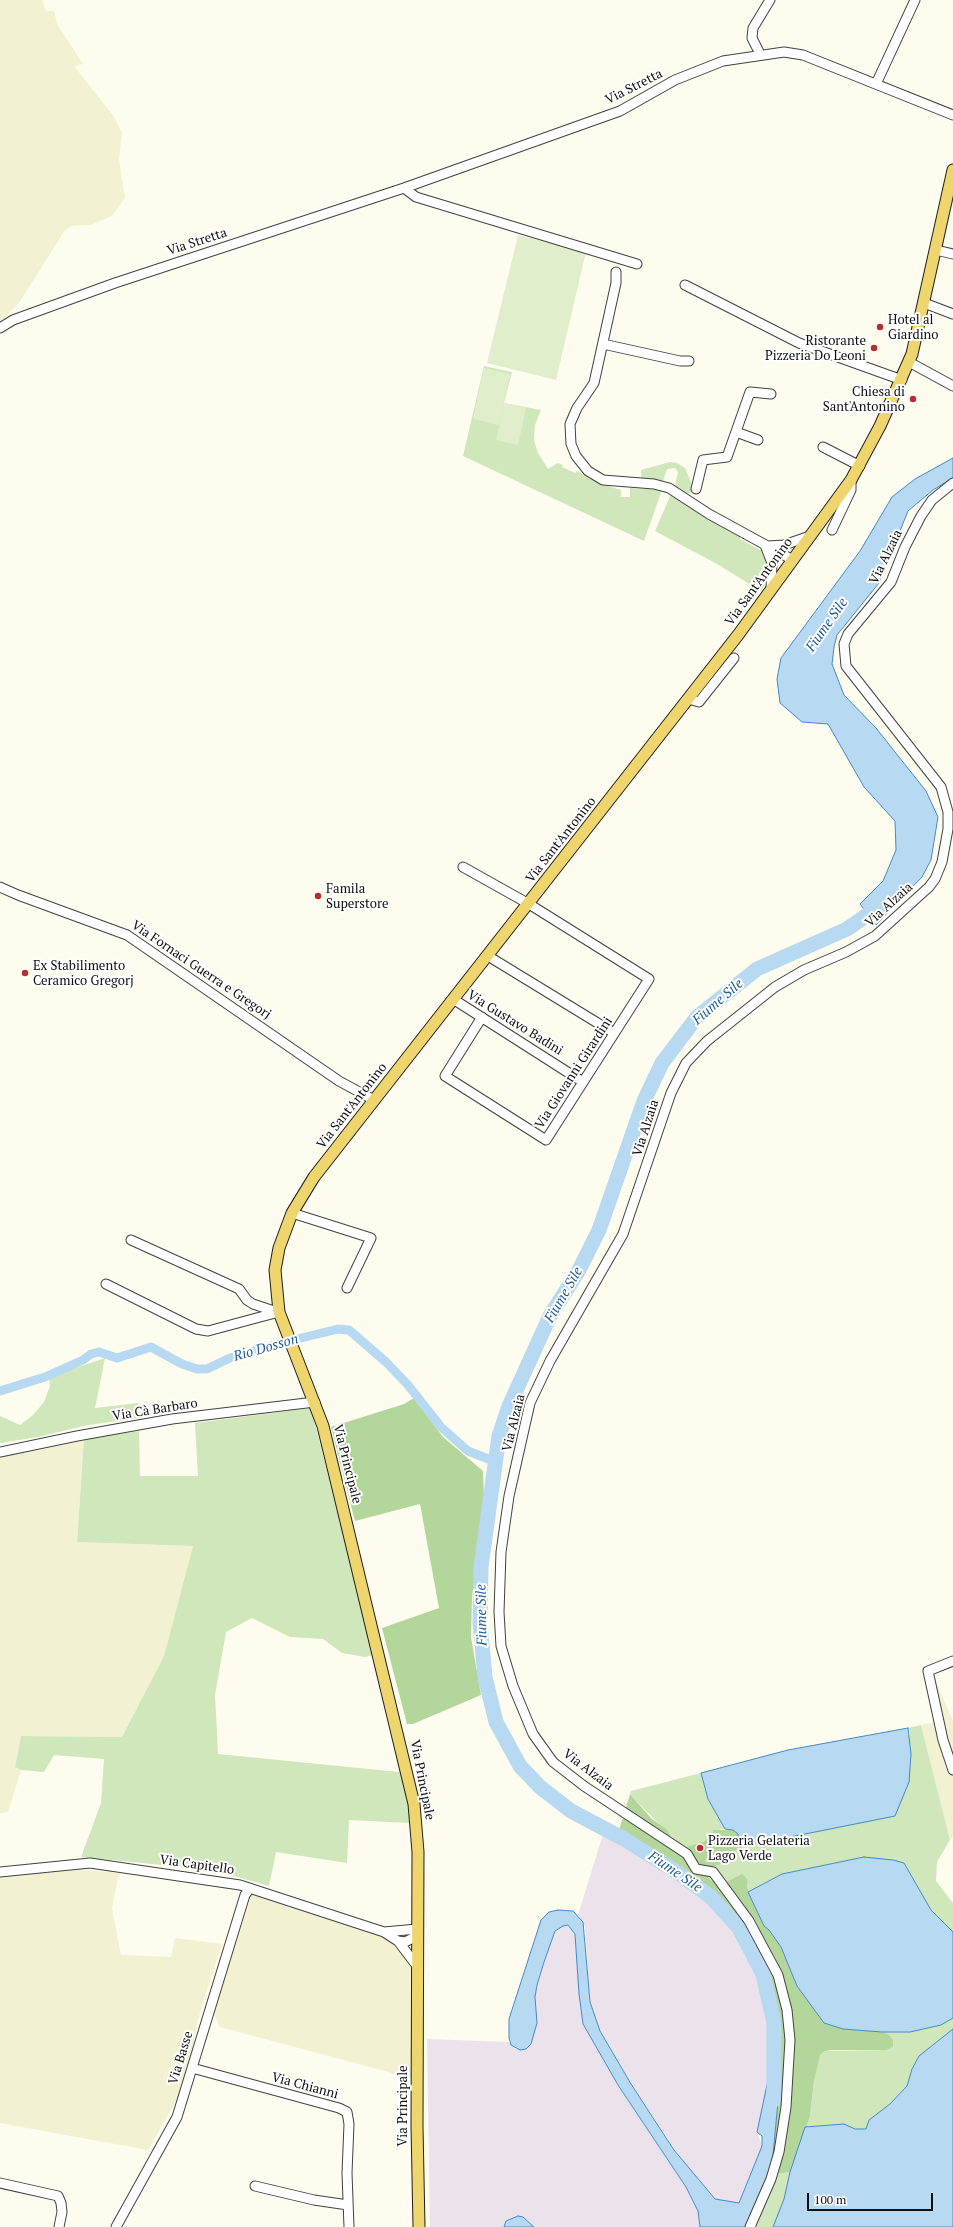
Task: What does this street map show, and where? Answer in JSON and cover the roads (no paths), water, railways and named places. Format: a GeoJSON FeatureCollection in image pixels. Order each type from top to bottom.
{"type":"FeatureCollection","features":[{"type":"Feature","properties":{"kind":"main road","name":"Via Sant'Antonino"},"geometry":{"type":"LineString","coordinates":[[294,1354],[279,1312],[276,1293],[277,1258],[284,1232],[292,1213],[314,1177],[529,904],[771,591],[860,466],[902,380],[909,362],[936,250],[950,200],[953,170]]}},
{"type":"Feature","properties":{"kind":"main road","name":"Via Principale"},"geometry":{"type":"LineString","coordinates":[[294,1354],[315,1402],[329,1449],[414,1804],[417,1832],[419,2227]]}},
{"type":"Feature","properties":{"kind":"street"},"geometry":{"type":"LineString","coordinates":[[760,54],[752,38],[754,28],[770,0]]}},
{"type":"Feature","properties":{"kind":"street"},"geometry":{"type":"LineString","coordinates":[[876,84],[915,0]]}},
{"type":"Feature","properties":{"kind":"street","name":"Via Stretta"},"geometry":{"type":"LineString","coordinates":[[0,328],[13,320],[115,283],[404,188],[620,111],[676,80],[723,61],[760,54],[784,52],[803,55],[953,115]]}},
{"type":"Feature","properties":{"kind":"street"},"geometry":{"type":"LineString","coordinates":[[404,188],[416,197],[637,264]]}},
{"type":"Feature","properties":{"kind":"street"},"geometry":{"type":"LineString","coordinates":[[936,250],[953,254]]}},
{"type":"Feature","properties":{"kind":"street"},"geometry":{"type":"LineString","coordinates":[[616,272],[616,283],[594,382],[577,408],[570,424],[570,444],[580,463],[594,475],[603,480],[654,484],[669,488],[793,560]]}},
{"type":"Feature","properties":{"kind":"street"},"geometry":{"type":"LineString","coordinates":[[685,285],[799,343],[902,380]]}},
{"type":"Feature","properties":{"kind":"street"},"geometry":{"type":"LineString","coordinates":[[924,303],[953,314]]}},
{"type":"Feature","properties":{"kind":"street"},"geometry":{"type":"LineString","coordinates":[[603,344],[680,361],[689,361]]}},
{"type":"Feature","properties":{"kind":"street"},"geometry":{"type":"LineString","coordinates":[[909,362],[953,386]]}},
{"type":"Feature","properties":{"kind":"street"},"geometry":{"type":"LineString","coordinates":[[696,489],[703,460],[727,457],[750,392],[771,394]]}},
{"type":"Feature","properties":{"kind":"street"},"geometry":{"type":"LineString","coordinates":[[736,432],[758,440]]}},
{"type":"Feature","properties":{"kind":"street"},"geometry":{"type":"LineString","coordinates":[[823,447],[860,466]]}},
{"type":"Feature","properties":{"kind":"street","name":"Via Sant'Antonino"},"geometry":{"type":"LineString","coordinates":[[832,530],[851,490],[851,480]]}},
{"type":"Feature","properties":{"kind":"street","name":"Via Alzaia"},"geometry":{"type":"LineString","coordinates":[[750,2227],[771,2180],[783,2130],[790,2057],[787,2010],[778,1975],[772,1961],[749,1921],[713,1872],[696,1869],[687,1854],[584,1786],[553,1762],[533,1734],[513,1686],[501,1646],[499,1576],[509,1496],[530,1403],[550,1361],[623,1234],[671,1093],[686,1063],[707,1041],[775,987],[804,970],[846,952],[875,936],[929,887],[935,879],[942,862],[948,829],[948,812],[941,787],[846,666],[844,644],[848,634],[891,582],[905,547],[921,516],[932,500],[953,483]]}},
{"type":"Feature","properties":{"kind":"street"},"geometry":{"type":"LineString","coordinates":[[767,545],[784,545],[810,536]]}},
{"type":"Feature","properties":{"kind":"street"},"geometry":{"type":"LineString","coordinates":[[767,545],[772,563],[771,591]]}},
{"type":"Feature","properties":{"kind":"street"},"geometry":{"type":"LineString","coordinates":[[688,699],[699,702],[734,658]]}},
{"type":"Feature","properties":{"kind":"street","name":"Via Sant'Antonino"},"geometry":{"type":"LineString","coordinates":[[463,867],[529,904]]}},
{"type":"Feature","properties":{"kind":"street","name":"Via Fornaci Guerra e Gregorj"},"geometry":{"type":"LineString","coordinates":[[0,886],[18,895],[127,934],[340,1081],[374,1100]]}},
{"type":"Feature","properties":{"kind":"street","name":"Via Giovanni Girardini"},"geometry":{"type":"LineString","coordinates":[[482,1017],[445,1076],[546,1140],[648,979],[529,904]]}},
{"type":"Feature","properties":{"kind":"street"},"geometry":{"type":"LineString","coordinates":[[488,956],[614,1033]]}},
{"type":"Feature","properties":{"kind":"street","name":"Via Gustavo Badini"},"geometry":{"type":"LineString","coordinates":[[453,999],[583,1082]]}},
{"type":"Feature","properties":{"kind":"street"},"geometry":{"type":"LineString","coordinates":[[292,1213],[371,1238],[347,1288]]}},
{"type":"Feature","properties":{"kind":"street"},"geometry":{"type":"LineString","coordinates":[[131,1240],[239,1289],[247,1300],[253,1304],[279,1312]]}},
{"type":"Feature","properties":{"kind":"street"},"geometry":{"type":"LineString","coordinates":[[106,1284],[196,1329],[208,1331],[279,1312]]}},
{"type":"Feature","properties":{"kind":"street","name":"Via Cà Barbaro"},"geometry":{"type":"LineString","coordinates":[[0,1452],[77,1436],[172,1419],[315,1402]]}},
{"type":"Feature","properties":{"kind":"street"},"geometry":{"type":"LineString","coordinates":[[953,1661],[928,1671],[943,1740],[953,1770]]}},
{"type":"Feature","properties":{"kind":"street","name":"Via Capitello"},"geometry":{"type":"LineString","coordinates":[[0,1872],[90,1863],[240,1885],[384,1932],[398,1941],[417,1966]]}},
{"type":"Feature","properties":{"kind":"street","name":"Via Basse"},"geometry":{"type":"LineString","coordinates":[[116,2227],[176,2117],[245,1896],[250,1888]]}},
{"type":"Feature","properties":{"kind":"street","name":"Via Capitello"},"geometry":{"type":"LineString","coordinates":[[384,1932],[417,1933]]}},
{"type":"Feature","properties":{"kind":"street"},"geometry":{"type":"LineString","coordinates":[[398,1941],[405,1942],[417,1933]]}},
{"type":"Feature","properties":{"kind":"street","name":"Via Chianni"},"geometry":{"type":"LineString","coordinates":[[192,2068],[339,2108],[346,2112],[350,2124],[348,2205],[349,2227]]}},
{"type":"Feature","properties":{"kind":"street"},"geometry":{"type":"LineString","coordinates":[[0,2183],[58,2196],[62,2203],[59,2227]]}},
{"type":"Feature","properties":{"kind":"street"},"geometry":{"type":"LineString","coordinates":[[255,2186],[314,2200],[348,2205]]}},
{"type":"Feature","properties":{"kind":"water"},"geometry":{"type":"Polygon","coordinates":[[[953,458],[953,478],[933,490],[908,511],[879,583],[837,635],[834,647],[832,664],[844,695],[876,728],[926,791],[938,817],[931,860],[922,877],[876,925],[860,904],[883,881],[896,850],[895,821],[864,787],[828,724],[802,722],[780,703],[777,679],[781,658],[860,551],[892,497],[915,479],[953,458]]]}},
{"type":"Feature","properties":{"kind":"water"},"geometry":{"type":"Polygon","coordinates":[[[908,1728],[911,1754],[909,1782],[895,1816],[740,1847],[738,1834],[733,1830],[725,1829],[708,1799],[701,1773],[788,1750],[908,1728]]]}},
{"type":"Feature","properties":{"kind":"water"},"geometry":{"type":"Polygon","coordinates":[[[864,1857],[893,1860],[904,1863],[931,1910],[953,1932],[953,2018],[941,2025],[910,2032],[882,2032],[843,2029],[824,2023],[797,1986],[781,1947],[769,1930],[764,1926],[748,1892],[782,1874],[864,1857]]]}},
{"type":"Feature","properties":{"kind":"water"},"geometry":{"type":"Polygon","coordinates":[[[558,1910],[573,1911],[583,1922],[590,2002],[600,2031],[631,2084],[674,2150],[715,2199],[739,2203],[762,2146],[762,2136],[757,2132],[768,2080],[780,2081],[772,2165],[746,2227],[700,2227],[698,2211],[686,2187],[618,2085],[583,2024],[579,1994],[575,1934],[568,1925],[555,1931],[544,1962],[535,1997],[537,2023],[531,2044],[526,2049],[520,2050],[511,2045],[509,2038],[509,2019],[541,1920],[549,1912],[558,1910]]]}},
{"type":"Feature","properties":{"kind":"water"},"geometry":{"type":"Polygon","coordinates":[[[953,2029],[953,2227],[773,2227],[784,2199],[790,2172],[805,2127],[844,2124],[855,2129],[866,2129],[869,2120],[890,2104],[907,2086],[912,2069],[919,2056],[953,2029]]]}},
{"type":"Feature","properties":{"kind":"water"},"geometry":{"type":"Polygon","coordinates":[[[518,2216],[523,2217],[534,2227],[504,2227],[506,2221],[518,2216]]]}},
{"type":"Feature","properties":{"kind":"waterway","name":"Fiume Sile"},"geometry":{"type":"LineString","coordinates":[[774,2100],[774,2023],[763,1974],[739,1928],[711,1897],[680,1874],[624,1839],[571,1811],[540,1787],[520,1766],[496,1722],[485,1677],[480,1623],[481,1567],[499,1436],[509,1406],[550,1316],[579,1270],[599,1230],[644,1101],[662,1063],[697,1017],[757,969],[847,929],[873,911],[883,901]]}},
{"type":"Feature","properties":{"kind":"waterway","name":"Rio Dosson"},"geometry":{"type":"LineString","coordinates":[[0,1391],[45,1377],[83,1360],[91,1354],[99,1352],[117,1358],[151,1347],[182,1364],[197,1369],[207,1369],[230,1358],[281,1343],[338,1329],[349,1330],[386,1362],[408,1385],[441,1427],[468,1451],[496,1462]]}},
{"type":"Feature","properties":{"kind":"place","name":"Hotel al Giardino"},"geometry":{"type":"Point","coordinates":[880,327]}},
{"type":"Feature","properties":{"kind":"place","name":"Ristorante Pizzeria Do Leoni"},"geometry":{"type":"Point","coordinates":[874,348]}},
{"type":"Feature","properties":{"kind":"place","name":"Chiesa di Sant'Antonino"},"geometry":{"type":"Point","coordinates":[913,399]}},
{"type":"Feature","properties":{"kind":"place","name":"Famila Superstore"},"geometry":{"type":"Point","coordinates":[318,896]}},
{"type":"Feature","properties":{"kind":"place","name":"Ex Stabilimento Ceramico Gregorj"},"geometry":{"type":"Point","coordinates":[25,973]}},
{"type":"Feature","properties":{"kind":"place","name":"Pizzeria Gelateria Lago Verde"},"geometry":{"type":"Point","coordinates":[700,1848]}}]}
